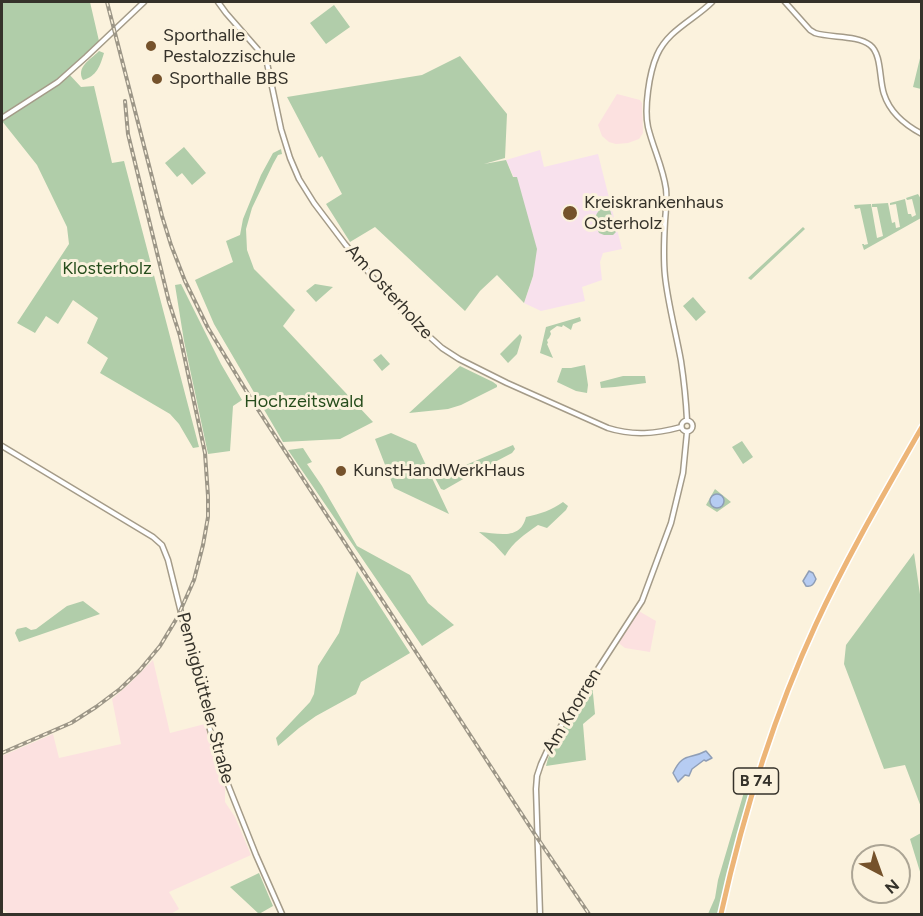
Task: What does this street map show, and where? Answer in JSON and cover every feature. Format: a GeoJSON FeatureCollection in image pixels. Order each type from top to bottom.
{"type":"FeatureCollection","features":[{"type":"Feature","properties":{"kind":"main road","name":"B 74"},"geometry":{"type":"LineString","coordinates":[[721,915],[754,788],[776,719],[807,644],[848,560],[921,427]]}},
{"type":"Feature","properties":{"kind":"street"},"geometry":{"type":"LineString","coordinates":[[2,118],[58,82],[144,2]]}},
{"type":"Feature","properties":{"kind":"street","name":"Am Osterholze"},"geometry":{"type":"LineString","coordinates":[[218,2],[261,52],[267,63],[290,159],[314,203],[380,287],[429,337],[459,359],[608,428],[621,432],[645,434],[681,428]]}},
{"type":"Feature","properties":{"kind":"street"},"geometry":{"type":"LineString","coordinates":[[687,420],[682,423],[681,428],[687,432],[692,426],[687,420],[681,362],[665,278],[667,193],[665,178],[648,125],[647,105],[655,60],[663,45],[681,25],[712,2]]}},
{"type":"Feature","properties":{"kind":"street"},"geometry":{"type":"LineString","coordinates":[[785,2],[810,30],[821,35],[863,41],[869,44],[877,56],[885,96],[903,122],[921,134]]}},
{"type":"Feature","properties":{"kind":"street","name":"Am Knorren"},"geometry":{"type":"LineString","coordinates":[[540,915],[536,832],[537,776],[546,752],[642,601],[670,523],[683,473],[687,432]]}},
{"type":"Feature","properties":{"kind":"street","name":"Pennigbütteler Straße"},"geometry":{"type":"LineString","coordinates":[[2,446],[153,537],[162,545],[168,560],[219,762],[282,915]]}},
{"type":"Feature","properties":{"kind":"shaded area"},"geometry":{"type":"Polygon","coordinates":[[[617,94],[640,100],[642,103],[643,133],[639,139],[628,143],[609,142],[602,136],[598,125],[617,94]]]}},
{"type":"Feature","properties":{"kind":"shaded area","name":"Kreiskrankenhaus Osterholz"},"geometry":{"type":"Polygon","coordinates":[[[540,150],[544,167],[598,154],[622,249],[603,253],[600,262],[602,280],[582,287],[585,301],[541,311],[524,303],[533,276],[516,177],[514,178],[506,160],[540,150]]]}},
{"type":"Feature","properties":{"kind":"shaded area"},"geometry":{"type":"Polygon","coordinates":[[[637,610],[656,621],[650,652],[625,648],[616,641],[637,610]]]}},
{"type":"Feature","properties":{"kind":"shaded area"},"geometry":{"type":"Polygon","coordinates":[[[153,660],[170,733],[205,724],[225,788],[225,802],[235,817],[251,855],[169,892],[179,909],[171,914],[9,914],[2,908],[2,756],[53,734],[59,758],[121,744],[112,699],[153,660]]]}},
{"type":"Feature","properties":{"kind":"green space","name":"Klosterholz"},"geometry":{"type":"Polygon","coordinates":[[[2,2],[90,2],[99,41],[67,72],[81,87],[94,86],[112,163],[124,161],[199,447],[193,448],[179,424],[170,414],[100,373],[108,358],[87,343],[98,318],[73,300],[58,324],[46,316],[35,333],[17,323],[69,244],[67,227],[37,165],[2,121],[2,2]]]}},
{"type":"Feature","properties":{"kind":"green space"},"geometry":{"type":"Polygon","coordinates":[[[334,5],[350,27],[326,44],[310,23],[334,5]]]}},
{"type":"Feature","properties":{"kind":"green space"},"geometry":{"type":"Polygon","coordinates":[[[99,51],[104,53],[99,66],[92,76],[83,80],[81,71],[83,67],[99,51]]]}},
{"type":"Feature","properties":{"kind":"green space"},"geometry":{"type":"Polygon","coordinates":[[[921,54],[921,89],[913,87],[921,54]]]}},
{"type":"Feature","properties":{"kind":"green space"},"geometry":{"type":"Polygon","coordinates":[[[460,56],[507,114],[505,158],[484,164],[506,160],[513,177],[517,177],[537,249],[533,276],[524,303],[497,275],[480,291],[465,311],[375,227],[350,242],[326,204],[342,194],[322,156],[319,158],[287,97],[422,75],[460,56]]]}},
{"type":"Feature","properties":{"kind":"green space"},"geometry":{"type":"Polygon","coordinates":[[[184,147],[206,173],[192,185],[182,173],[177,177],[165,163],[184,147]]]}},
{"type":"Feature","properties":{"kind":"green space","name":"Hochzeitswald"},"geometry":{"type":"Polygon","coordinates":[[[281,149],[282,154],[278,155],[273,164],[252,208],[246,229],[247,250],[254,269],[295,310],[283,326],[373,422],[340,439],[283,442],[214,324],[195,280],[233,262],[226,241],[240,235],[243,219],[261,175],[273,153],[281,149]]]}},
{"type":"Feature","properties":{"kind":"green space"},"geometry":{"type":"Polygon","coordinates":[[[918,194],[921,199],[921,218],[864,250],[862,244],[868,244],[860,208],[855,209],[854,205],[871,204],[877,238],[883,236],[877,207],[872,207],[872,204],[888,203],[892,223],[895,222],[896,228],[900,227],[896,204],[890,205],[890,203],[905,199],[908,214],[912,217],[916,215],[912,199],[907,200],[906,198],[918,194]]]}},
{"type":"Feature","properties":{"kind":"green space"},"geometry":{"type":"Polygon","coordinates":[[[608,202],[616,232],[613,235],[599,233],[595,219],[608,202]]]}},
{"type":"Feature","properties":{"kind":"green space"},"geometry":{"type":"Polygon","coordinates":[[[803,227],[805,229],[751,280],[748,278],[803,227]]]}},
{"type":"Feature","properties":{"kind":"green space","name":"Klosterholz"},"geometry":{"type":"Polygon","coordinates":[[[181,284],[221,364],[242,400],[233,406],[230,451],[208,454],[184,341],[175,285],[181,284]]]}},
{"type":"Feature","properties":{"kind":"green space"},"geometry":{"type":"Polygon","coordinates":[[[315,284],[333,287],[316,302],[306,291],[315,284]]]}},
{"type":"Feature","properties":{"kind":"green space"},"geometry":{"type":"Polygon","coordinates":[[[693,297],[706,312],[696,321],[683,306],[693,297]]]}},
{"type":"Feature","properties":{"kind":"green space"},"geometry":{"type":"Polygon","coordinates":[[[580,317],[581,321],[573,324],[571,330],[563,325],[550,331],[547,344],[553,358],[540,353],[546,327],[580,317]]]}},
{"type":"Feature","properties":{"kind":"green space"},"geometry":{"type":"Polygon","coordinates":[[[520,334],[522,337],[517,354],[508,363],[500,354],[520,334]]]}},
{"type":"Feature","properties":{"kind":"green space"},"geometry":{"type":"Polygon","coordinates":[[[381,354],[390,364],[382,371],[373,360],[381,354]]]}},
{"type":"Feature","properties":{"kind":"green space"},"geometry":{"type":"Polygon","coordinates":[[[585,365],[587,393],[576,391],[557,382],[562,368],[585,365]]]}},
{"type":"Feature","properties":{"kind":"green space"},"geometry":{"type":"Polygon","coordinates":[[[460,366],[493,382],[497,387],[448,409],[409,413],[460,366]]]}},
{"type":"Feature","properties":{"kind":"green space"},"geometry":{"type":"Polygon","coordinates":[[[623,376],[645,376],[646,383],[601,388],[600,382],[623,376]]]}},
{"type":"Feature","properties":{"kind":"green space"},"geometry":{"type":"Polygon","coordinates":[[[391,433],[416,444],[449,514],[394,488],[375,439],[391,433]]]}},
{"type":"Feature","properties":{"kind":"green space"},"geometry":{"type":"Polygon","coordinates":[[[742,441],[753,457],[743,464],[732,447],[742,441]]]}},
{"type":"Feature","properties":{"kind":"green space"},"geometry":{"type":"Polygon","coordinates":[[[513,445],[515,449],[512,453],[444,490],[435,478],[513,445]]]}},
{"type":"Feature","properties":{"kind":"green space"},"geometry":{"type":"Polygon","coordinates":[[[303,448],[312,462],[307,464],[357,546],[410,575],[428,603],[454,625],[422,646],[288,450],[303,448]]]}},
{"type":"Feature","properties":{"kind":"green space"},"geometry":{"type":"Polygon","coordinates":[[[715,489],[731,502],[717,512],[706,505],[715,489]]]}},
{"type":"Feature","properties":{"kind":"green space"},"geometry":{"type":"Polygon","coordinates":[[[563,502],[568,506],[566,510],[547,528],[538,525],[516,542],[505,556],[479,532],[514,533],[523,525],[526,517],[546,511],[563,502]]]}},
{"type":"Feature","properties":{"kind":"green space"},"geometry":{"type":"Polygon","coordinates":[[[914,553],[922,608],[921,807],[905,765],[884,769],[844,664],[846,645],[914,553]]]}},
{"type":"Feature","properties":{"kind":"green space"},"geometry":{"type":"Polygon","coordinates":[[[357,571],[410,653],[361,682],[356,694],[316,716],[278,746],[276,738],[310,702],[314,694],[318,666],[339,633],[357,571]]]}},
{"type":"Feature","properties":{"kind":"green space"},"geometry":{"type":"Polygon","coordinates":[[[83,601],[100,614],[19,642],[15,633],[17,629],[26,627],[31,630],[36,629],[67,606],[83,601]]]}},
{"type":"Feature","properties":{"kind":"green space"},"geometry":{"type":"Polygon","coordinates":[[[592,683],[595,714],[583,724],[586,760],[546,766],[560,733],[592,683]]]}},
{"type":"Feature","properties":{"kind":"green space"},"geometry":{"type":"Polygon","coordinates":[[[747,782],[753,785],[718,914],[708,914],[715,898],[718,880],[747,782]]]}},
{"type":"Feature","properties":{"kind":"green space"},"geometry":{"type":"Polygon","coordinates":[[[921,833],[921,875],[910,839],[921,833]]]}},
{"type":"Feature","properties":{"kind":"green space"},"geometry":{"type":"Polygon","coordinates":[[[259,873],[273,906],[259,914],[230,887],[259,873]]]}},
{"type":"Feature","properties":{"kind":"water"},"geometry":{"type":"Polygon","coordinates":[[[714,494],[720,494],[724,501],[720,508],[714,508],[710,504],[710,498],[714,494]]]}},
{"type":"Feature","properties":{"kind":"water"},"geometry":{"type":"Polygon","coordinates":[[[809,571],[816,579],[812,585],[806,586],[803,581],[809,571]]]}},
{"type":"Feature","properties":{"kind":"water"},"geometry":{"type":"Polygon","coordinates":[[[706,751],[712,758],[704,760],[692,769],[689,776],[685,775],[678,782],[673,773],[680,762],[706,751]]]}},
{"type":"Feature","properties":{"kind":"railway"},"geometry":{"type":"LineString","coordinates":[[107,2],[162,216],[185,281],[208,328],[253,402],[589,914]]}},
{"type":"Feature","properties":{"kind":"railway"},"geometry":{"type":"LineString","coordinates":[[2,753],[71,723],[120,689],[140,670],[160,646],[177,618],[194,580],[203,545],[208,517],[205,453],[180,336],[169,302],[128,134],[125,101]]}},
{"type":"Feature","properties":{"kind":"place","name":"Sporthalle Pestalozzischule"},"geometry":{"type":"Point","coordinates":[151,46]}},
{"type":"Feature","properties":{"kind":"place","name":"Sporthalle BBS"},"geometry":{"type":"Point","coordinates":[157,79]}},
{"type":"Feature","properties":{"kind":"place","name":"Kreiskrankenhaus Osterholz"},"geometry":{"type":"Point","coordinates":[570,213]}},
{"type":"Feature","properties":{"kind":"place","name":"KunstHandWerkHaus"},"geometry":{"type":"Point","coordinates":[341,471]}}]}
